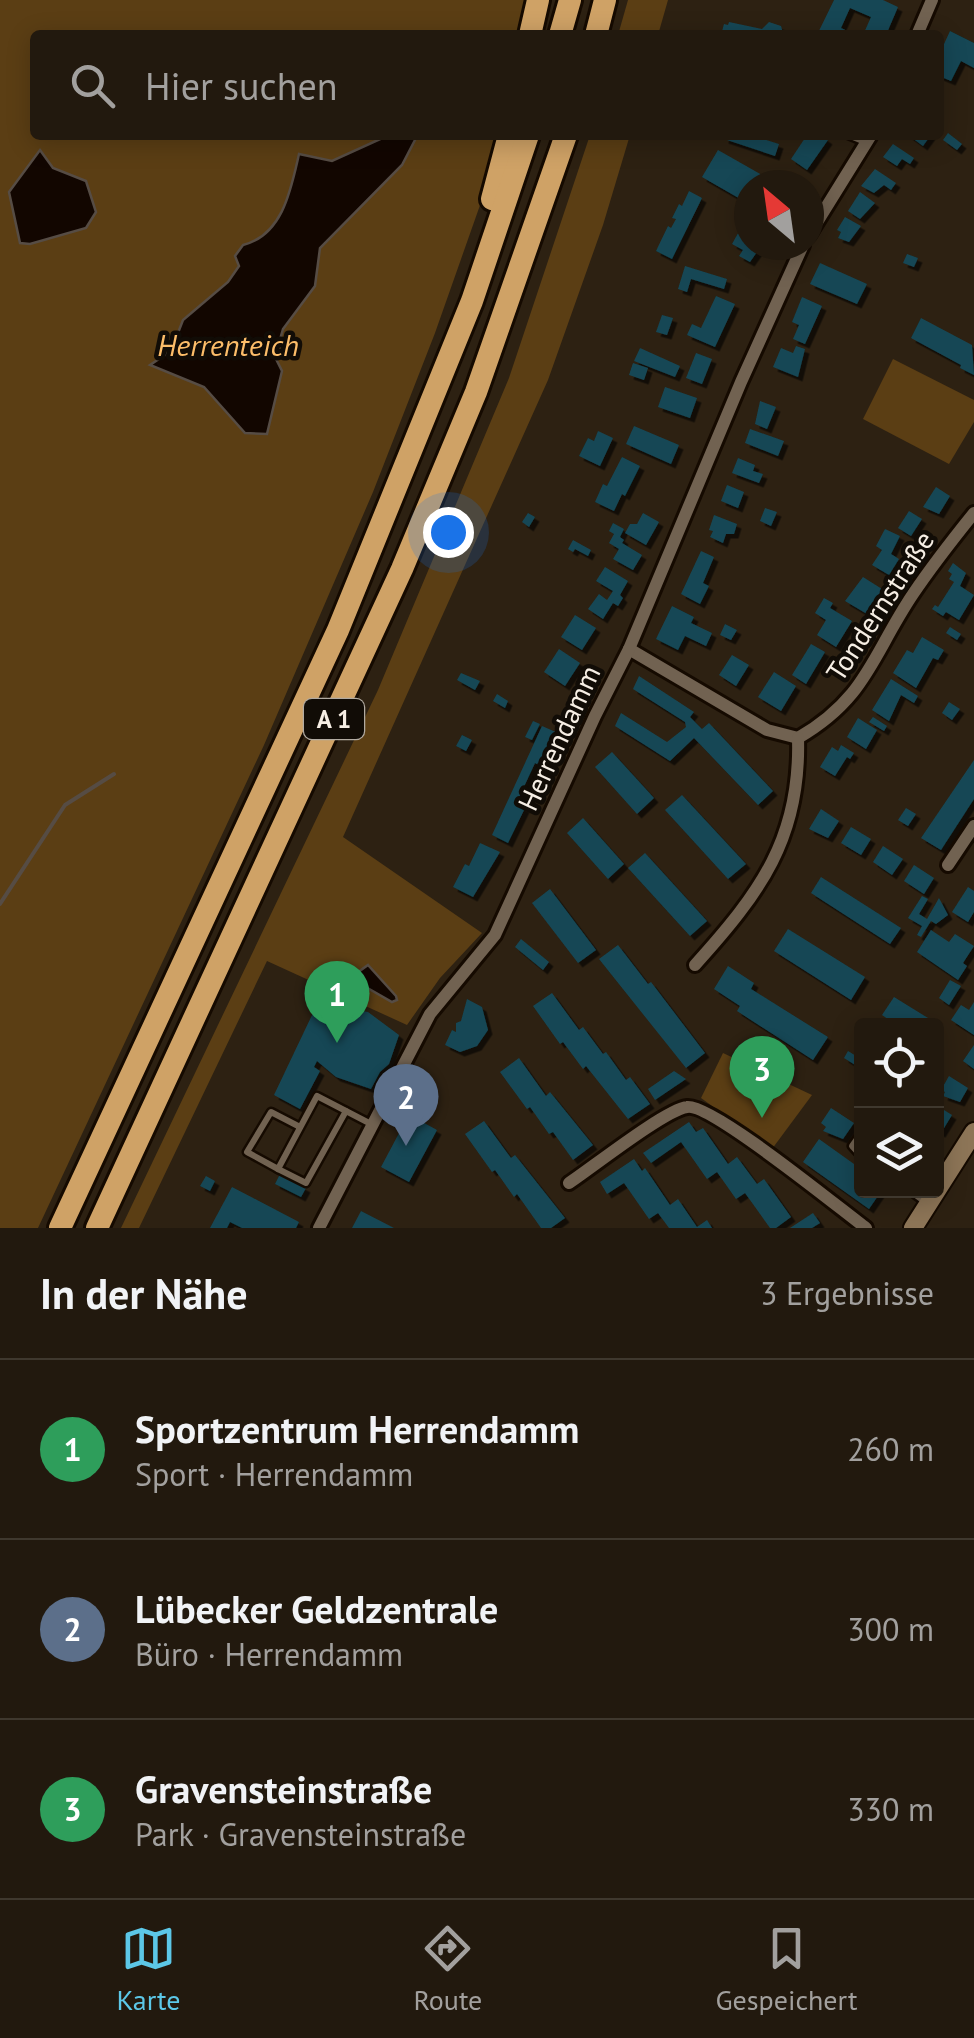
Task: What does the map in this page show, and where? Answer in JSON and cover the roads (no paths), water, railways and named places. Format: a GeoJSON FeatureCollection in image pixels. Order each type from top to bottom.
{"type":"FeatureCollection","features":[{"type":"Feature","properties":{"kind":"highway"},"geometry":{"type":"LineString","coordinates":[[531,30],[538,0]]}},
{"type":"Feature","properties":{"kind":"highway"},"geometry":{"type":"LineString","coordinates":[[561,30],[570,0]]}},
{"type":"Feature","properties":{"kind":"highway"},"geometry":{"type":"LineString","coordinates":[[597,30],[605,0]]}},
{"type":"Feature","properties":{"kind":"highway"},"geometry":{"type":"LineString","coordinates":[[428,414],[507,140]]}},
{"type":"Feature","properties":{"kind":"highway","name":"A 1"},"geometry":{"type":"LineString","coordinates":[[60,1228],[338,630],[472,301],[526,140]]}},
{"type":"Feature","properties":{"kind":"highway","name":"A 1"},"geometry":{"type":"LineString","coordinates":[[97,1228],[402,569],[476,392],[564,140]]}},
{"type":"Feature","properties":{"kind":"main road"},"geometry":{"type":"LineString","coordinates":[[913,1228],[974,1132]]}},
{"type":"Feature","properties":{"kind":"street"},"geometry":{"type":"LineString","coordinates":[[919,30],[932,0]]}},
{"type":"Feature","properties":{"kind":"street"},"geometry":{"type":"LineString","coordinates":[[824,211],[867,140]]}},
{"type":"Feature","properties":{"kind":"street","name":"Herrendamm"},"geometry":{"type":"LineString","coordinates":[[320,1228],[430,1014],[495,935],[629,649],[796,260]]}},
{"type":"Feature","properties":{"kind":"street","name":"Tondernstraße"},"geometry":{"type":"LineString","coordinates":[[798,738],[826,722],[846,704],[912,595],[972,520]]}},
{"type":"Feature","properties":{"kind":"street"},"geometry":{"type":"LineString","coordinates":[[629,649],[767,730],[798,738],[796,798],[776,852],[749,900],[695,965]]}},
{"type":"Feature","properties":{"kind":"street"},"geometry":{"type":"LineString","coordinates":[[948,865],[974,826]]}},
{"type":"Feature","properties":{"kind":"street"},"geometry":{"type":"LineString","coordinates":[[569,1183],[664,1117],[682,1107],[698,1106],[866,1228]]}},
{"type":"Feature","properties":{"kind":"lane"},"geometry":{"type":"LineString","coordinates":[[278,1169],[317,1096],[372,1125]]}},
{"type":"Feature","properties":{"kind":"lane"},"geometry":{"type":"LineString","coordinates":[[300,1127],[271,1112],[247,1152],[306,1182],[346,1111]]}},
{"type":"Feature","properties":{"kind":"lane"},"geometry":{"type":"LineString","coordinates":[[920,1198],[928,1204]]}},
{"type":"Feature","properties":{"kind":"water","name":"Herrenteich"},"geometry":{"type":"Polygon","coordinates":[[[378,140],[415,140],[402,165],[320,248],[315,286],[283,329],[275,357],[282,371],[267,434],[245,433],[204,387],[150,365],[171,351],[183,320],[228,282],[239,266],[235,256],[243,245],[257,240],[276,221],[288,196],[299,154],[332,161],[378,140]]]}},
{"type":"Feature","properties":{"kind":"water"},"geometry":{"type":"Polygon","coordinates":[[[40,150],[53,168],[86,181],[96,212],[86,228],[30,244],[20,243],[9,192],[40,150]]]}},
{"type":"Feature","properties":{"kind":"water"},"geometry":{"type":"Polygon","coordinates":[[[368,965],[397,1000],[392,1002],[350,978],[368,965]]]}},
{"type":"Feature","properties":{"kind":"waterway"},"geometry":{"type":"LineString","coordinates":[[0,904],[65,805],[114,774]]}},
{"type":"Feature","properties":{"kind":"place","name":"Sportzentrum Herrendamm"},"geometry":{"type":"Point","coordinates":[337,1043]}},
{"type":"Feature","properties":{"kind":"place","name":"Gravensteinstraße"},"geometry":{"type":"Point","coordinates":[762,1118]}},
{"type":"Feature","properties":{"kind":"place","name":"Lübecker Geldzentrale"},"geometry":{"type":"Point","coordinates":[406,1146]}}]}
